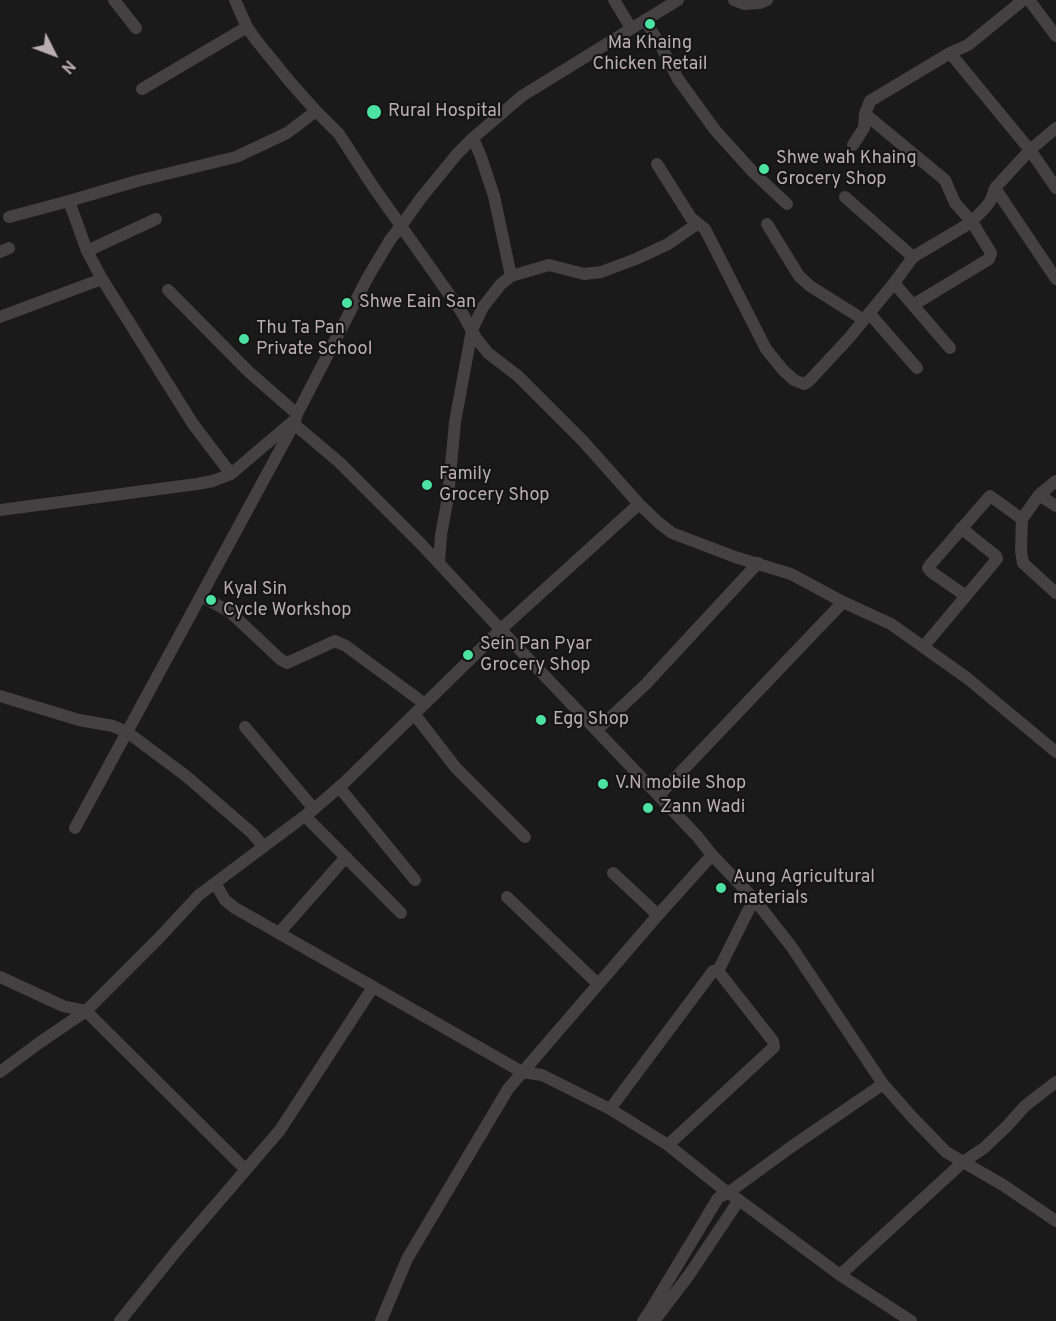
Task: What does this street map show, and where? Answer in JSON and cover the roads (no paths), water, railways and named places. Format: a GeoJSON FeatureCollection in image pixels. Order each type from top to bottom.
{"type":"FeatureCollection","features":[{"type":"Feature","properties":{"kind":"street"},"geometry":{"type":"LineString","coordinates":[[114,0],[136,28]]}},
{"type":"Feature","properties":{"kind":"street"},"geometry":{"type":"LineString","coordinates":[[236,0],[256,40],[291,83],[339,134],[488,353],[518,376],[583,441],[659,523],[672,533],[791,574],[891,624],[967,678],[1056,752]]}},
{"type":"Feature","properties":{"kind":"street"},"geometry":{"type":"LineString","coordinates":[[614,0],[631,28]]}},
{"type":"Feature","properties":{"kind":"street"},"geometry":{"type":"LineString","coordinates":[[75,828],[390,240],[450,163],[473,138],[522,96],[675,0]]}},
{"type":"Feature","properties":{"kind":"street"},"geometry":{"type":"LineString","coordinates":[[734,0],[745,4],[767,0]]}},
{"type":"Feature","properties":{"kind":"street"},"geometry":{"type":"LineString","coordinates":[[853,145],[864,128],[865,114],[870,101],[885,90],[968,45],[1023,0]]}},
{"type":"Feature","properties":{"kind":"street"},"geometry":{"type":"LineString","coordinates":[[1029,0],[1056,36]]}},
{"type":"Feature","properties":{"kind":"street"},"geometry":{"type":"LineString","coordinates":[[645,20],[678,79],[715,130],[753,172],[787,204]]}},
{"type":"Feature","properties":{"kind":"street"},"geometry":{"type":"LineString","coordinates":[[142,89],[248,27]]}},
{"type":"Feature","properties":{"kind":"street"},"geometry":{"type":"LineString","coordinates":[[950,53],[1030,150],[1056,188]]}},
{"type":"Feature","properties":{"kind":"street"},"geometry":{"type":"LineString","coordinates":[[9,217],[137,181],[236,157],[287,133],[316,111]]}},
{"type":"Feature","properties":{"kind":"street"},"geometry":{"type":"LineString","coordinates":[[865,114],[945,180],[955,203],[972,222],[991,253],[989,259],[913,305]]}},
{"type":"Feature","properties":{"kind":"street"},"geometry":{"type":"LineString","coordinates":[[657,164],[691,218],[705,229],[766,349],[783,370],[794,380],[804,384],[849,338],[913,257],[972,222],[991,200],[995,189],[1030,150],[1056,128]]}},
{"type":"Feature","properties":{"kind":"street"},"geometry":{"type":"LineString","coordinates":[[473,138],[494,196],[511,276]]}},
{"type":"Feature","properties":{"kind":"street"},"geometry":{"type":"LineString","coordinates":[[995,189],[1056,279]]}},
{"type":"Feature","properties":{"kind":"street"},"geometry":{"type":"LineString","coordinates":[[845,198],[913,257]]}},
{"type":"Feature","properties":{"kind":"street"},"geometry":{"type":"LineString","coordinates":[[69,201],[87,251],[102,279],[193,424],[231,474]]}},
{"type":"Feature","properties":{"kind":"street"},"geometry":{"type":"LineString","coordinates":[[87,251],[156,219]]}},
{"type":"Feature","properties":{"kind":"street"},"geometry":{"type":"LineString","coordinates":[[439,563],[455,422],[472,330],[483,307],[501,284],[511,276],[549,265],[584,274],[601,272],[668,244],[697,224]]}},
{"type":"Feature","properties":{"kind":"street"},"geometry":{"type":"LineString","coordinates":[[767,224],[799,276],[810,286],[867,316],[917,368]]}},
{"type":"Feature","properties":{"kind":"street"},"geometry":{"type":"LineString","coordinates":[[0,317],[102,279]]}},
{"type":"Feature","properties":{"kind":"street"},"geometry":{"type":"LineString","coordinates":[[894,283],[950,348]]}},
{"type":"Feature","properties":{"kind":"street"},"geometry":{"type":"LineString","coordinates":[[168,290],[422,544],[500,630],[697,836],[791,946],[883,1084],[913,1119],[946,1152],[1003,1185],[1056,1221]]}},
{"type":"Feature","properties":{"kind":"street"},"geometry":{"type":"LineString","coordinates":[[0,510],[213,480],[231,474],[296,419]]}},
{"type":"Feature","properties":{"kind":"street"},"geometry":{"type":"LineString","coordinates":[[1056,480],[1039,495],[1022,519],[1021,551],[1023,563],[1056,593]]}},
{"type":"Feature","properties":{"kind":"street"},"geometry":{"type":"LineString","coordinates":[[1039,495],[1056,506]]}},
{"type":"Feature","properties":{"kind":"street"},"geometry":{"type":"LineString","coordinates":[[966,596],[928,568],[960,528],[990,496],[1022,519]]}},
{"type":"Feature","properties":{"kind":"street"},"geometry":{"type":"LineString","coordinates":[[0,1072],[86,1011],[199,895],[339,788],[500,630],[639,504]]}},
{"type":"Feature","properties":{"kind":"street"},"geometry":{"type":"LineString","coordinates":[[924,646],[998,559],[960,528]]}},
{"type":"Feature","properties":{"kind":"street"},"geometry":{"type":"LineString","coordinates":[[597,730],[646,684],[758,563]]}},
{"type":"Feature","properties":{"kind":"street"},"geometry":{"type":"LineString","coordinates":[[201,596],[230,612],[287,663],[335,641],[346,646],[425,704]]}},
{"type":"Feature","properties":{"kind":"street"},"geometry":{"type":"LineString","coordinates":[[659,795],[843,602]]}},
{"type":"Feature","properties":{"kind":"street"},"geometry":{"type":"LineString","coordinates":[[0,696],[127,732],[186,776],[252,833],[263,846]]}},
{"type":"Feature","properties":{"kind":"street"},"geometry":{"type":"LineString","coordinates":[[415,715],[456,768],[525,837]]}},
{"type":"Feature","properties":{"kind":"street"},"geometry":{"type":"LineString","coordinates":[[245,727],[346,857],[400,913]]}},
{"type":"Feature","properties":{"kind":"street"},"geometry":{"type":"LineString","coordinates":[[339,788],[415,880]]}},
{"type":"Feature","properties":{"kind":"street"},"geometry":{"type":"LineString","coordinates":[[381,1321],[407,1258],[502,1099],[522,1072],[712,855]]}},
{"type":"Feature","properties":{"kind":"street"},"geometry":{"type":"LineString","coordinates":[[279,933],[346,857]]}},
{"type":"Feature","properties":{"kind":"street"},"geometry":{"type":"LineString","coordinates":[[613,873],[658,915]]}},
{"type":"Feature","properties":{"kind":"street"},"geometry":{"type":"LineString","coordinates":[[215,883],[225,900],[235,909],[522,1072],[542,1075],[610,1109],[668,1145],[840,1275],[911,1321]]}},
{"type":"Feature","properties":{"kind":"street"},"geometry":{"type":"LineString","coordinates":[[507,897],[598,984]]}},
{"type":"Feature","properties":{"kind":"street"},"geometry":{"type":"LineString","coordinates":[[718,971],[754,900]]}},
{"type":"Feature","properties":{"kind":"street"},"geometry":{"type":"LineString","coordinates":[[610,1109],[713,971],[718,971],[772,1041],[774,1047],[668,1145]]}},
{"type":"Feature","properties":{"kind":"street"},"geometry":{"type":"LineString","coordinates":[[0,977],[63,1006],[86,1011],[245,1169]]}},
{"type":"Feature","properties":{"kind":"street"},"geometry":{"type":"LineString","coordinates":[[120,1321],[177,1250],[280,1130],[373,987]]}},
{"type":"Feature","properties":{"kind":"street"},"geometry":{"type":"LineString","coordinates":[[840,1275],[963,1161],[984,1148],[1025,1106],[1056,1082]]}},
{"type":"Feature","properties":{"kind":"street"},"geometry":{"type":"LineString","coordinates":[[654,1321],[689,1275],[734,1197],[791,1147],[883,1084]]}},
{"type":"Feature","properties":{"kind":"street"},"geometry":{"type":"LineString","coordinates":[[643,1321],[718,1198],[734,1197]]}},
{"type":"Feature","properties":{"kind":"place","name":"Ma Khaing Chicken Retail"},"geometry":{"type":"Point","coordinates":[650,24]}},
{"type":"Feature","properties":{"kind":"place","name":"Rural Hospital"},"geometry":{"type":"Point","coordinates":[374,112]}},
{"type":"Feature","properties":{"kind":"place","name":"Shwe wah Khaing Grocery Shop"},"geometry":{"type":"Point","coordinates":[764,169]}},
{"type":"Feature","properties":{"kind":"place","name":"Shwe Eain San"},"geometry":{"type":"Point","coordinates":[347,303]}},
{"type":"Feature","properties":{"kind":"place","name":"Thu Ta Pan Private School"},"geometry":{"type":"Point","coordinates":[244,339]}},
{"type":"Feature","properties":{"kind":"place","name":"Family Grocery Shop"},"geometry":{"type":"Point","coordinates":[427,485]}},
{"type":"Feature","properties":{"kind":"place","name":"Kyal Sin Cycle Workshop"},"geometry":{"type":"Point","coordinates":[211,600]}},
{"type":"Feature","properties":{"kind":"place","name":"Sein Pan Pyar Grocery Shop"},"geometry":{"type":"Point","coordinates":[468,655]}},
{"type":"Feature","properties":{"kind":"place","name":"Egg Shop"},"geometry":{"type":"Point","coordinates":[541,720]}},
{"type":"Feature","properties":{"kind":"place","name":"V.N mobile Shop"},"geometry":{"type":"Point","coordinates":[603,784]}},
{"type":"Feature","properties":{"kind":"place","name":"Zann Wadi"},"geometry":{"type":"Point","coordinates":[648,808]}},
{"type":"Feature","properties":{"kind":"place","name":"Aung Agricultural materials"},"geometry":{"type":"Point","coordinates":[721,888]}}]}
